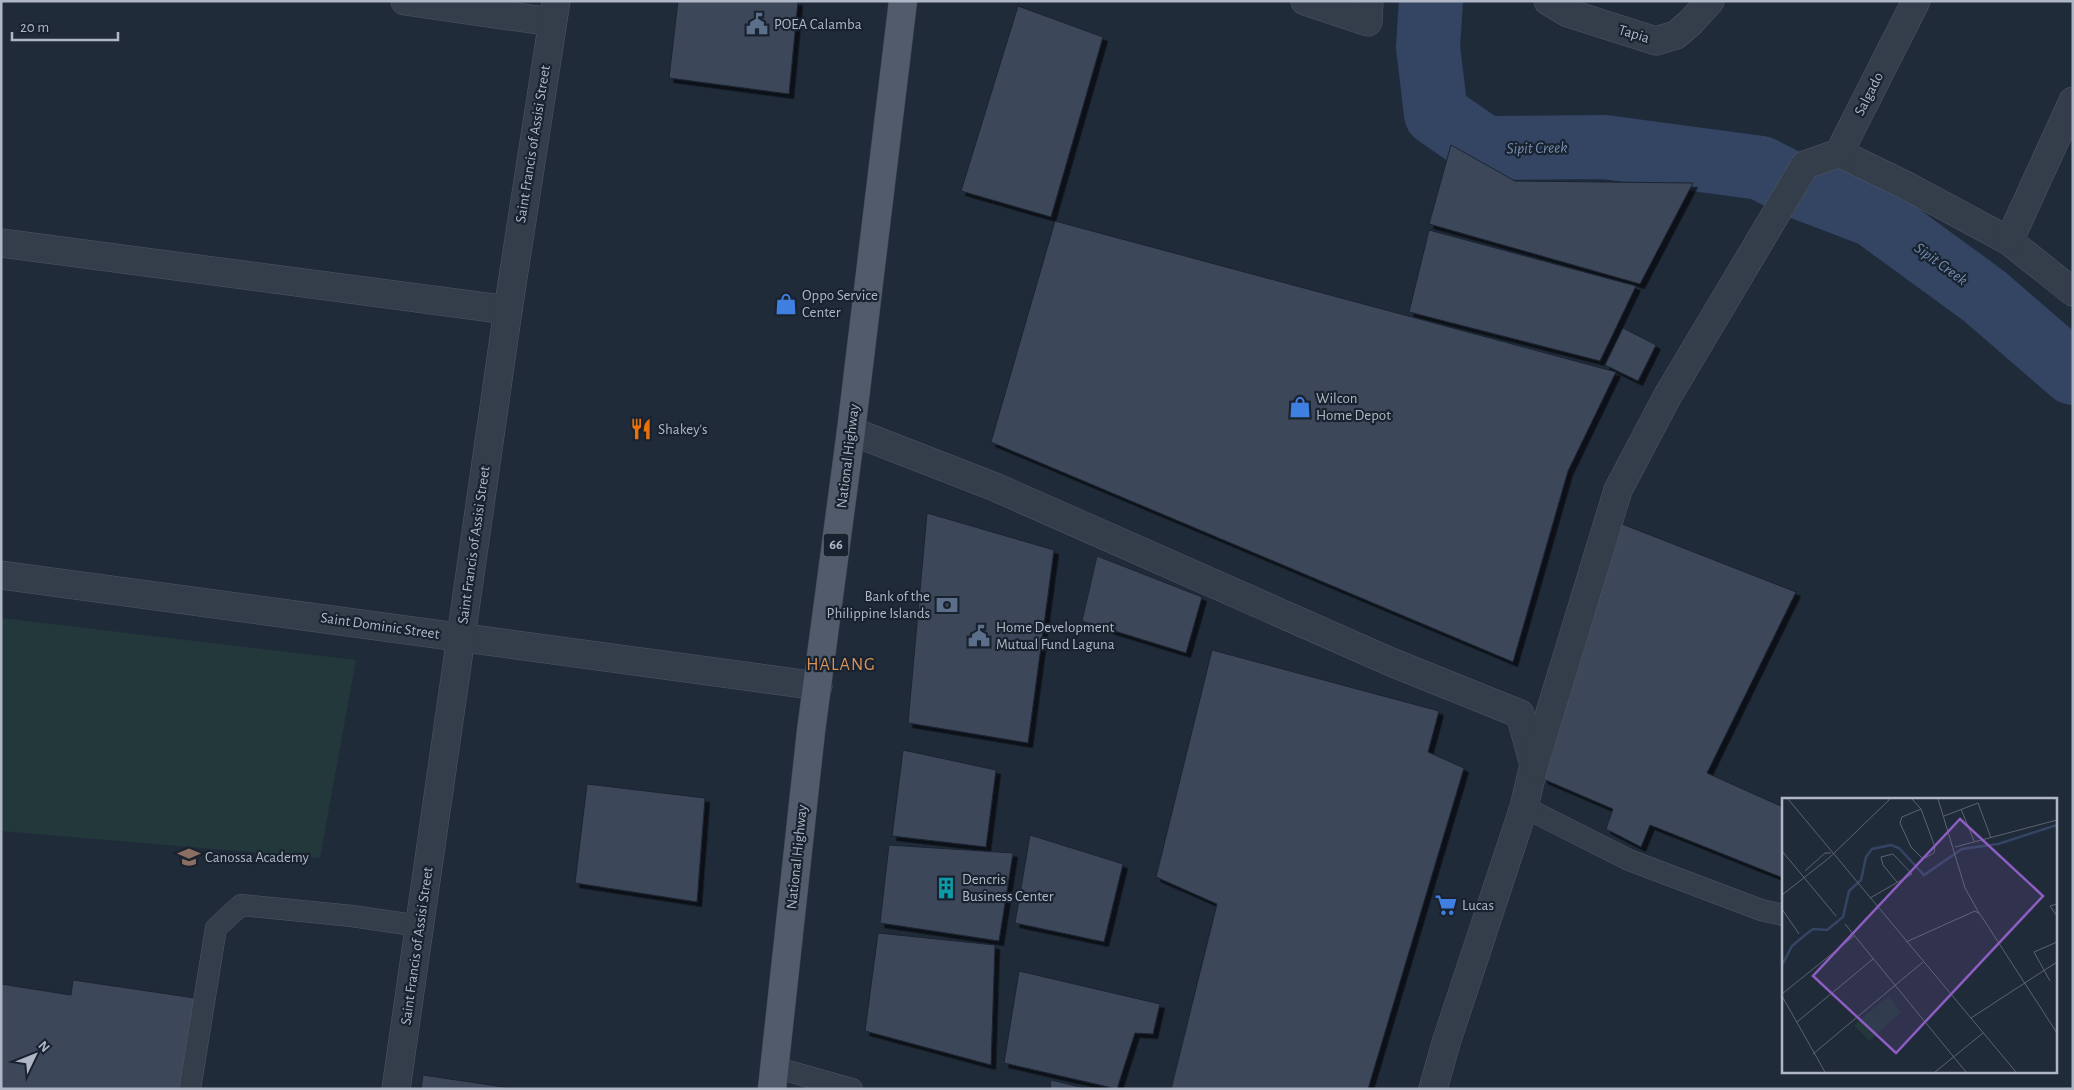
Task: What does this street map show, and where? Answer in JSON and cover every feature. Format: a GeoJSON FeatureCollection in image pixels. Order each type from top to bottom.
{"type":"FeatureCollection","features":[{"type":"Feature","properties":{"kind":"main road","name":"National Highway"},"geometry":{"type":"LineString","coordinates":[[773,1078],[811,731],[851,431],[903,1]]}},
{"type":"Feature","properties":{"kind":"street"},"geometry":{"type":"LineString","coordinates":[[404,1],[554,12]]}},
{"type":"Feature","properties":{"kind":"street"},"geometry":{"type":"LineString","coordinates":[[1305,1],[1368,22],[1369,1]]}},
{"type":"Feature","properties":{"kind":"street","name":"Tapia"},"geometry":{"type":"LineString","coordinates":[[1548,1],[1568,13],[1656,41],[1676,35],[1710,1]]}},
{"type":"Feature","properties":{"kind":"street","name":"Salgado"},"geometry":{"type":"LineString","coordinates":[[1839,153],[1916,1]]}},
{"type":"Feature","properties":{"kind":"street","name":"Saint Francis of Assisi Street"},"geometry":{"type":"LineString","coordinates":[[396,1089],[508,310],[554,12]]}},
{"type":"Feature","properties":{"kind":"street"},"geometry":{"type":"LineString","coordinates":[[2009,241],[2073,101]]}},
{"type":"Feature","properties":{"kind":"street"},"geometry":{"type":"LineString","coordinates":[[1433,1089],[1446,1042],[1524,807],[1534,765],[1618,490],[1667,397],[1805,165],[1839,153],[1905,185],[2009,241],[2073,292]]}},
{"type":"Feature","properties":{"kind":"street"},"geometry":{"type":"LineString","coordinates":[[1,243],[508,310]]}},
{"type":"Feature","properties":{"kind":"street"},"geometry":{"type":"LineString","coordinates":[[851,431],[995,487],[1391,662],[1520,714],[1534,765]]}},
{"type":"Feature","properties":{"kind":"street","name":"Saint Dominic Street"},"geometry":{"type":"LineString","coordinates":[[1,575],[818,686]]}},
{"type":"Feature","properties":{"kind":"lane"},"geometry":{"type":"LineString","coordinates":[[1524,807],[1629,860],[1761,910],[1782,915]]}},
{"type":"Feature","properties":{"kind":"lane"},"geometry":{"type":"LineString","coordinates":[[190,1089],[216,928],[241,906],[352,916],[420,926]]}},
{"type":"Feature","properties":{"kind":"lane"},"geometry":{"type":"LineString","coordinates":[[773,1078],[852,1089]]}},
{"type":"Feature","properties":{"kind":"green space"},"geometry":{"type":"Polygon","coordinates":[[[1,618],[356,660],[320,858],[1,831],[1,618]]]}},
{"type":"Feature","properties":{"kind":"building"},"geometry":{"type":"Polygon","coordinates":[[[678,1],[798,1],[789,94],[669,78],[678,1]]]}},
{"type":"Feature","properties":{"kind":"building"},"geometry":{"type":"Polygon","coordinates":[[[1018,6],[1103,37],[1051,217],[961,191],[1018,6]]]}},
{"type":"Feature","properties":{"kind":"building"},"geometry":{"type":"Polygon","coordinates":[[[1451,145],[1515,181],[1693,183],[1640,284],[1429,224],[1451,145]]]}},
{"type":"Feature","properties":{"kind":"building","name":"Wilcon Home Depot"},"geometry":{"type":"Polygon","coordinates":[[[1055,221],[1616,372],[1568,471],[1513,662],[991,442],[1055,221]]]}},
{"type":"Feature","properties":{"kind":"building"},"geometry":{"type":"Polygon","coordinates":[[[1429,230],[1636,286],[1600,361],[1409,312],[1429,230]]]}},
{"type":"Feature","properties":{"kind":"building"},"geometry":{"type":"Polygon","coordinates":[[[1623,328],[1656,345],[1638,381],[1605,365],[1623,328]]]}},
{"type":"Feature","properties":{"kind":"building","name":"Home Development Mutual Fund Laguna"},"geometry":{"type":"Polygon","coordinates":[[[927,513],[1054,550],[1028,743],[908,723],[927,513]]]}},
{"type":"Feature","properties":{"kind":"building"},"geometry":{"type":"Polygon","coordinates":[[[1617,522],[1796,592],[1707,773],[1782,807],[1782,878],[1650,825],[1641,847],[1606,829],[1613,809],[1543,779],[1617,522]]]}},
{"type":"Feature","properties":{"kind":"building"},"geometry":{"type":"Polygon","coordinates":[[[1097,556],[1202,597],[1186,653],[1082,621],[1097,556]]]}},
{"type":"Feature","properties":{"kind":"building"},"geometry":{"type":"Polygon","coordinates":[[[1212,650],[1439,711],[1428,752],[1464,768],[1368,1089],[1171,1089],[1217,904],[1156,877],[1212,650]]]}},
{"type":"Feature","properties":{"kind":"building"},"geometry":{"type":"Polygon","coordinates":[[[903,750],[996,770],[986,847],[892,836],[903,750]]]}},
{"type":"Feature","properties":{"kind":"building"},"geometry":{"type":"Polygon","coordinates":[[[587,784],[705,798],[697,902],[575,883],[587,784]]]}},
{"type":"Feature","properties":{"kind":"building"},"geometry":{"type":"Polygon","coordinates":[[[1030,835],[1123,864],[1104,942],[1015,923],[1030,835]]]}},
{"type":"Feature","properties":{"kind":"building","name":"Dencris Business Center"},"geometry":{"type":"Polygon","coordinates":[[[889,845],[1013,853],[999,941],[880,923],[889,845]]]}},
{"type":"Feature","properties":{"kind":"building"},"geometry":{"type":"Polygon","coordinates":[[[878,933],[995,945],[991,1065],[865,1031],[878,933]]]}},
{"type":"Feature","properties":{"kind":"building"},"geometry":{"type":"Polygon","coordinates":[[[1019,971],[1160,1004],[1153,1034],[1135,1033],[1117,1089],[1004,1063],[1019,971]]]}},
{"type":"Feature","properties":{"kind":"building"},"geometry":{"type":"Polygon","coordinates":[[[73,980],[195,998],[182,1089],[1,1089],[1,984],[71,995],[73,980]]]}},
{"type":"Feature","properties":{"kind":"building"},"geometry":{"type":"Polygon","coordinates":[[[423,1075],[517,1089],[421,1089],[423,1075]]]}},
{"type":"Feature","properties":{"kind":"building"},"geometry":{"type":"Polygon","coordinates":[[[1051,1080],[1088,1089],[1050,1089],[1051,1080]]]}},
{"type":"Feature","properties":{"kind":"waterway","name":"Sipit Creek"},"geometry":{"type":"LineString","coordinates":[[1431,1],[1428,47],[1436,114],[1485,148],[1604,147],[1761,168],[1792,184],[1873,215],[1984,296],[2073,373]]}},
{"type":"Feature","properties":{"kind":"place","name":"POEA Calamba"},"geometry":{"type":"Point","coordinates":[757,24]}},
{"type":"Feature","properties":{"kind":"place","name":"Oppo Service Center"},"geometry":{"type":"Point","coordinates":[786,304]}},
{"type":"Feature","properties":{"kind":"place","name":"Wilcon Home Depot"},"geometry":{"type":"Point","coordinates":[1300,407]}},
{"type":"Feature","properties":{"kind":"place","name":"Shakey's"},"geometry":{"type":"Point","coordinates":[641,429]}},
{"type":"Feature","properties":{"kind":"place","name":"Bank of the Philippine Islands"},"geometry":{"type":"Point","coordinates":[947,605]}},
{"type":"Feature","properties":{"kind":"place","name":"Home Development Mutual Fund Laguna"},"geometry":{"type":"Point","coordinates":[979,636]}},
{"type":"Feature","properties":{"kind":"place","name":"Canossa Academy"},"geometry":{"type":"Point","coordinates":[189,857]}},
{"type":"Feature","properties":{"kind":"place","name":"Dencris Business Center"},"geometry":{"type":"Point","coordinates":[946,888]}},
{"type":"Feature","properties":{"kind":"place","name":"Lucas"},"geometry":{"type":"Point","coordinates":[1446,905]}},
{"type":"Feature","properties":{"kind":"district","name":"HALANG"},"geometry":{"type":"Point","coordinates":[841,665]}}]}
